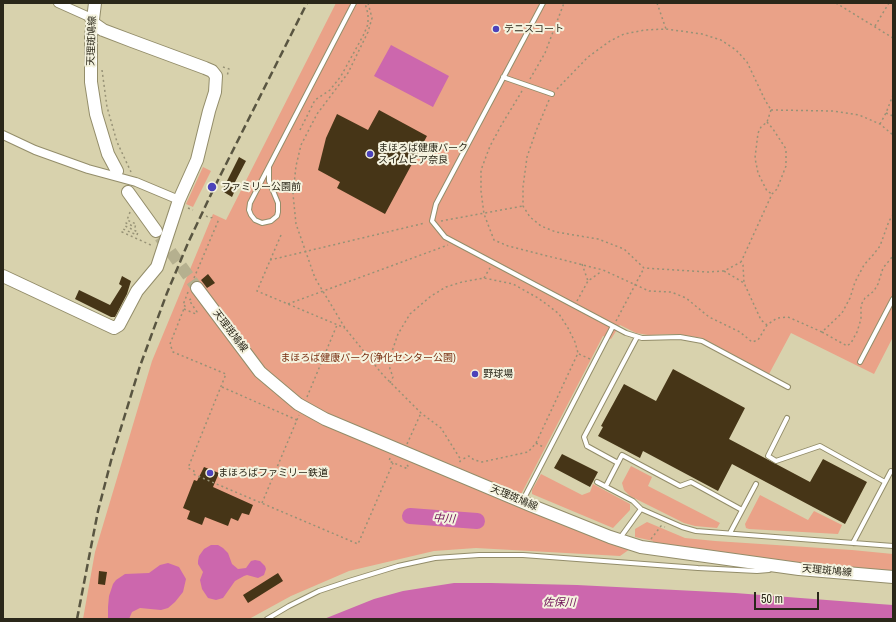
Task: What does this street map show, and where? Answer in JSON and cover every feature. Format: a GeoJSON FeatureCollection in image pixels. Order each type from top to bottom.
{"type":"FeatureCollection","features":[{"type":"Feature","properties":{"kind":"main road","name":"天理斑鳩線"},"geometry":{"type":"LineString","coordinates":[[95,3],[91,36],[91,82],[96,114],[108,154],[117,171]]}},
{"type":"Feature","properties":{"kind":"main road"},"geometry":{"type":"LineString","coordinates":[[3,276],[114,328],[119,325],[137,291],[157,267],[179,200],[197,160],[215,92],[216,76],[212,71],[103,30],[93,23]]}},
{"type":"Feature","properties":{"kind":"main road"},"geometry":{"type":"LineString","coordinates":[[128,192],[156,231]]}},
{"type":"Feature","properties":{"kind":"main road","name":"天理斑鳩線"},"geometry":{"type":"LineString","coordinates":[[193,290],[260,372],[298,404],[325,418],[522,502],[619,540],[641,547],[789,568],[893,577]]}},
{"type":"Feature","properties":{"kind":"street"},"geometry":{"type":"LineString","coordinates":[[58,3],[87,16],[93,23]]}},
{"type":"Feature","properties":{"kind":"street"},"geometry":{"type":"LineString","coordinates":[[3,135],[35,150],[88,169],[136,182],[179,200]]}},
{"type":"Feature","properties":{"kind":"lane"},"geometry":{"type":"LineString","coordinates":[[269,167],[270,181],[278,203],[278,212],[277,216],[271,221],[262,223],[253,218],[249,210],[249,206],[269,167],[354,3]]}},
{"type":"Feature","properties":{"kind":"lane"},"geometry":{"type":"LineString","coordinates":[[543,3],[436,204],[432,221],[444,237],[626,333],[642,338],[680,337],[702,342],[788,387]]}},
{"type":"Feature","properties":{"kind":"lane"},"geometry":{"type":"LineString","coordinates":[[503,77],[552,94]]}},
{"type":"Feature","properties":{"kind":"lane"},"geometry":{"type":"LineString","coordinates":[[860,362],[893,299]]}},
{"type":"Feature","properties":{"kind":"lane"},"geometry":{"type":"LineString","coordinates":[[522,502],[613,326]]}},
{"type":"Feature","properties":{"kind":"lane"},"geometry":{"type":"LineString","coordinates":[[618,463],[587,446],[584,437],[637,337]]}},
{"type":"Feature","properties":{"kind":"lane"},"geometry":{"type":"LineString","coordinates":[[787,418],[768,456],[776,461],[820,446],[885,482]]}},
{"type":"Feature","properties":{"kind":"lane"},"geometry":{"type":"LineString","coordinates":[[606,486],[622,455],[680,486],[691,482],[742,510]]}},
{"type":"Feature","properties":{"kind":"lane"},"geometry":{"type":"LineString","coordinates":[[852,543],[891,471],[893,472]]}},
{"type":"Feature","properties":{"kind":"lane"},"geometry":{"type":"LineString","coordinates":[[597,482],[633,501],[642,509],[682,527],[696,531],[893,546]]}},
{"type":"Feature","properties":{"kind":"lane"},"geometry":{"type":"LineString","coordinates":[[730,533],[756,484]]}},
{"type":"Feature","properties":{"kind":"lane"},"geometry":{"type":"LineString","coordinates":[[619,540],[642,509]]}},
{"type":"Feature","properties":{"kind":"lane"},"geometry":{"type":"LineString","coordinates":[[267,619],[319,591],[349,580],[398,566],[435,558],[479,555],[523,555],[757,571],[789,568]]}},
{"type":"Feature","properties":{"kind":"path"},"geometry":{"type":"LineString","coordinates":[[300,130],[315,100],[330,90],[341,76],[364,34],[368,24],[368,14],[365,3]]}},
{"type":"Feature","properties":{"kind":"path"},"geometry":{"type":"LineString","coordinates":[[368,3],[372,18],[368,32],[348,72],[316,114],[301,145],[296,166],[293,194],[296,224],[315,278],[345,328],[383,375],[421,413],[441,428],[461,460]]}},
{"type":"Feature","properties":{"kind":"path"},"geometry":{"type":"LineString","coordinates":[[564,3],[545,53],[502,124],[490,146],[481,170],[481,191],[484,214],[494,240],[508,246],[603,270],[649,291],[671,292],[686,298],[709,317],[740,332],[752,342],[758,340],[767,325],[777,318],[788,317],[822,332],[847,346],[851,343],[857,332],[861,319],[861,305],[865,298],[878,284],[883,268],[893,256]]}},
{"type":"Feature","properties":{"kind":"path"},"geometry":{"type":"LineString","coordinates":[[657,3],[666,29]]}},
{"type":"Feature","properties":{"kind":"path"},"geometry":{"type":"LineString","coordinates":[[836,3],[893,38]]}},
{"type":"Feature","properties":{"kind":"path"},"geometry":{"type":"LineString","coordinates":[[843,7],[845,3]]}},
{"type":"Feature","properties":{"kind":"path"},"geometry":{"type":"LineString","coordinates":[[875,26],[889,3]]}},
{"type":"Feature","properties":{"kind":"path"},"geometry":{"type":"LineString","coordinates":[[744,283],[724,272],[644,268],[624,249],[598,239],[556,232],[541,226],[530,217],[524,206],[523,187],[527,157],[536,131],[552,94],[588,57],[610,41],[624,34],[645,30],[666,29],[702,34],[721,40],[736,50],[747,62],[771,110],[767,122],[761,127],[758,133],[756,158],[758,173],[767,190],[772,194]]}},
{"type":"Feature","properties":{"kind":"path"},"geometry":{"type":"LineString","coordinates":[[102,68],[107,107],[117,142],[136,182]]}},
{"type":"Feature","properties":{"kind":"path"},"geometry":{"type":"LineString","coordinates":[[880,124],[886,114],[893,96]]}},
{"type":"Feature","properties":{"kind":"path"},"geometry":{"type":"LineString","coordinates":[[771,110],[833,111],[859,115],[880,124],[893,135]]}},
{"type":"Feature","properties":{"kind":"path"},"geometry":{"type":"LineString","coordinates":[[886,114],[893,116]]}},
{"type":"Feature","properties":{"kind":"path"},"geometry":{"type":"LineString","coordinates":[[724,272],[741,262],[786,166],[786,149],[767,122]]}},
{"type":"Feature","properties":{"kind":"path"},"geometry":{"type":"LineString","coordinates":[[270,260],[432,221],[446,221],[524,206]]}},
{"type":"Feature","properties":{"kind":"path"},"geometry":{"type":"LineString","coordinates":[[132,208],[127,220],[136,224],[135,227],[126,223],[125,226],[138,232],[137,235],[123,229],[122,232],[156,247]]}},
{"type":"Feature","properties":{"kind":"path"},"geometry":{"type":"LineString","coordinates":[[822,332],[842,313],[864,264],[874,255],[880,246],[889,221],[893,215]]}},
{"type":"Feature","properties":{"kind":"path"},"geometry":{"type":"LineString","coordinates":[[206,216],[210,218],[214,217]]}},
{"type":"Feature","properties":{"kind":"path"},"geometry":{"type":"LineString","coordinates":[[184,309],[196,314],[197,312],[190,300],[219,219]]}},
{"type":"Feature","properties":{"kind":"path"},"geometry":{"type":"LineString","coordinates":[[281,235],[257,291],[345,328]]}},
{"type":"Feature","properties":{"kind":"path"},"geometry":{"type":"LineString","coordinates":[[288,304],[456,242]]}},
{"type":"Feature","properties":{"kind":"path"},"geometry":{"type":"LineString","coordinates":[[484,278],[492,262]]}},
{"type":"Feature","properties":{"kind":"path"},"geometry":{"type":"LineString","coordinates":[[741,262],[743,265],[744,283],[762,320],[767,325]]}},
{"type":"Feature","properties":{"kind":"path"},"geometry":{"type":"LineString","coordinates":[[582,264],[588,281]]}},
{"type":"Feature","properties":{"kind":"path"},"geometry":{"type":"LineString","coordinates":[[613,326],[644,268]]}},
{"type":"Feature","properties":{"kind":"path"},"geometry":{"type":"LineString","coordinates":[[574,306],[588,281],[603,270]]}},
{"type":"Feature","properties":{"kind":"path"},"geometry":{"type":"LineString","coordinates":[[390,382],[393,377],[390,370],[389,360],[398,334],[410,314],[431,296],[446,287],[484,278],[513,284],[550,306],[559,314],[575,342],[578,353],[536,444],[528,452],[482,462],[474,460],[469,456],[461,460],[458,466]]}},
{"type":"Feature","properties":{"kind":"path"},"geometry":{"type":"LineString","coordinates":[[193,290],[183,305],[186,306],[170,344],[173,352],[226,374],[188,468],[194,471],[193,474],[358,544],[393,463]]}},
{"type":"Feature","properties":{"kind":"path"},"geometry":{"type":"LineString","coordinates":[[305,401],[337,325]]}},
{"type":"Feature","properties":{"kind":"path"},"geometry":{"type":"LineString","coordinates":[[578,353],[595,361]]}},
{"type":"Feature","properties":{"kind":"path"},"geometry":{"type":"LineString","coordinates":[[221,387],[297,420]]}},
{"type":"Feature","properties":{"kind":"path"},"geometry":{"type":"LineString","coordinates":[[262,503],[300,412]]}},
{"type":"Feature","properties":{"kind":"path"},"geometry":{"type":"LineString","coordinates":[[407,445],[421,413]]}},
{"type":"Feature","properties":{"kind":"path"},"geometry":{"type":"LineString","coordinates":[[389,461],[408,469]]}},
{"type":"Feature","properties":{"kind":"path"},"geometry":{"type":"LineString","coordinates":[[648,542],[661,526],[667,528]]}},
{"type":"Feature","properties":{"kind":"green space","name":"まほろば健康パーク(浄化センター公園)"},"geometry":{"type":"Polygon","coordinates":[[[336,3],[893,3],[893,337],[874,374],[791,333],[769,374],[702,338],[677,334],[648,335],[636,333],[620,325],[611,339],[603,336],[516,504],[630,549],[620,556],[476,548],[434,551],[349,571],[291,596],[249,619],[83,619],[95,552],[152,361],[213,214],[226,220],[336,3]]]}},
{"type":"Feature","properties":{"kind":"green space"},"geometry":{"type":"Polygon","coordinates":[[[203,167],[211,171],[193,207],[186,204],[203,167]]]}},
{"type":"Feature","properties":{"kind":"green space"},"geometry":{"type":"Polygon","coordinates":[[[631,466],[652,477],[648,486],[720,523],[717,528],[695,526],[684,523],[630,496],[624,490],[622,483],[631,466]]]}},
{"type":"Feature","properties":{"kind":"green space"},"geometry":{"type":"Polygon","coordinates":[[[541,474],[582,495],[590,492],[593,484],[630,504],[630,510],[613,528],[532,494],[532,490],[541,474]]]}},
{"type":"Feature","properties":{"kind":"green space"},"geometry":{"type":"Polygon","coordinates":[[[760,495],[808,520],[814,511],[842,525],[838,534],[746,528],[745,524],[760,495]]]}},
{"type":"Feature","properties":{"kind":"green space"},"geometry":{"type":"Polygon","coordinates":[[[647,522],[685,538],[893,554],[893,573],[796,565],[652,545],[653,541],[635,537],[635,529],[647,522]]]}},
{"type":"Feature","properties":{"kind":"water"},"geometry":{"type":"Polygon","coordinates":[[[391,45],[449,76],[433,107],[374,76],[391,45]]]}},
{"type":"Feature","properties":{"kind":"water"},"geometry":{"type":"Polygon","coordinates":[[[211,545],[218,545],[223,548],[228,553],[232,564],[238,569],[246,568],[251,561],[260,561],[266,569],[264,575],[258,578],[247,575],[244,576],[235,581],[223,598],[216,600],[208,598],[202,589],[200,580],[203,572],[198,564],[198,561],[199,556],[204,549],[211,545]]]}},
{"type":"Feature","properties":{"kind":"water"},"geometry":{"type":"Polygon","coordinates":[[[168,563],[179,567],[186,579],[183,592],[175,602],[168,608],[161,610],[140,608],[132,612],[129,619],[108,619],[109,596],[116,580],[125,574],[149,573],[160,565],[168,563]]]}},
{"type":"Feature","properties":{"kind":"water","name":"佐保川"},"geometry":{"type":"Polygon","coordinates":[[[454,583],[577,585],[735,593],[893,605],[893,619],[324,619],[374,599],[403,591],[454,583]]]}},
{"type":"Feature","properties":{"kind":"building","name":"まほろば健康パーク スイムピア奈良"},"geometry":{"type":"Polygon","coordinates":[[[379,110],[427,136],[385,214],[337,188],[340,182],[318,170],[326,138],[337,114],[368,130],[379,110]]]}},
{"type":"Feature","properties":{"kind":"building"},"geometry":{"type":"Polygon","coordinates":[[[239,157],[246,161],[234,184],[237,186],[232,197],[222,191],[239,157]]]}},
{"type":"Feature","properties":{"kind":"building"},"geometry":{"type":"Polygon","coordinates":[[[208,274],[215,283],[207,288],[201,280],[208,274]]]}},
{"type":"Feature","properties":{"kind":"building"},"geometry":{"type":"Polygon","coordinates":[[[122,276],[131,281],[127,294],[115,317],[111,317],[75,299],[79,290],[110,305],[122,286],[119,284],[122,276]]]}},
{"type":"Feature","properties":{"kind":"building"},"geometry":{"type":"Polygon","coordinates":[[[673,369],[745,408],[729,439],[810,482],[823,459],[867,482],[845,524],[732,464],[718,491],[643,451],[640,458],[598,436],[603,427],[601,426],[624,384],[656,401],[673,369]]]}},
{"type":"Feature","properties":{"kind":"building"},"geometry":{"type":"Polygon","coordinates":[[[562,454],[598,472],[590,487],[554,468],[562,454]]]}},
{"type":"Feature","properties":{"kind":"building"},"geometry":{"type":"Polygon","coordinates":[[[204,467],[219,473],[213,487],[253,505],[249,515],[242,513],[238,521],[231,518],[228,526],[205,517],[202,525],[187,519],[190,511],[183,508],[194,480],[197,481],[204,467]]]}},
{"type":"Feature","properties":{"kind":"building"},"geometry":{"type":"Polygon","coordinates":[[[99,571],[107,572],[105,585],[98,584],[99,571]]]}},
{"type":"Feature","properties":{"kind":"building"},"geometry":{"type":"Polygon","coordinates":[[[278,573],[283,581],[248,603],[243,595],[278,573]]]}},
{"type":"Feature","properties":{"kind":"waterway","name":"中川"},"geometry":{"type":"LineString","coordinates":[[410,516],[477,521]]}},
{"type":"Feature","properties":{"kind":"tunnel"},"geometry":{"type":"LineString","coordinates":[[160,237],[197,288]]}},
{"type":"Feature","properties":{"kind":"railway"},"geometry":{"type":"LineString","coordinates":[[77,619],[98,511],[112,457],[140,366],[167,293],[188,243],[214,188],[307,3]]}},
{"type":"Feature","properties":{"kind":"place","name":"テニスコート"},"geometry":{"type":"Point","coordinates":[496,29]}},
{"type":"Feature","properties":{"kind":"place","name":"まほろば健康パーク スイムピア奈良"},"geometry":{"type":"Point","coordinates":[370,154]}},
{"type":"Feature","properties":{"kind":"place","name":"ファミリー公園前"},"geometry":{"type":"Point","coordinates":[212,187]}},
{"type":"Feature","properties":{"kind":"place","name":"野球場"},"geometry":{"type":"Point","coordinates":[475,374]}},
{"type":"Feature","properties":{"kind":"place","name":"まほろばファミリー鉄道"},"geometry":{"type":"Point","coordinates":[210,473]}}]}
